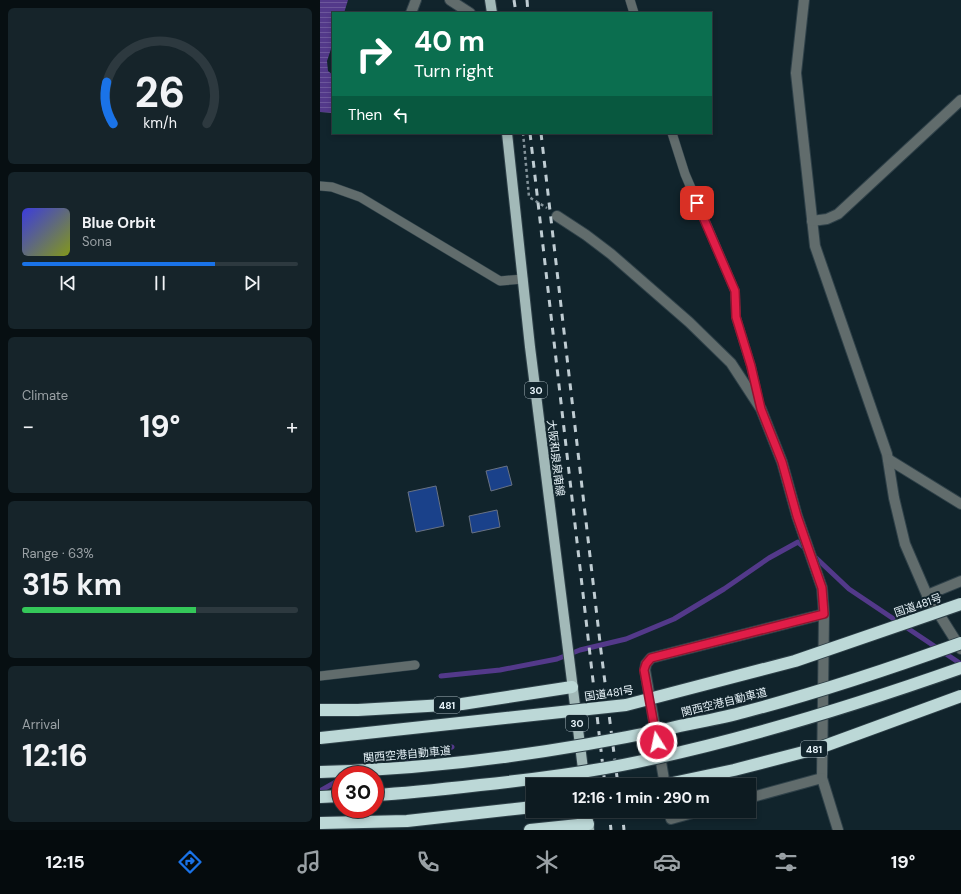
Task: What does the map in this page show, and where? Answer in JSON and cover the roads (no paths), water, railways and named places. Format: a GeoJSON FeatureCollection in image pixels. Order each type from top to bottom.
{"type":"FeatureCollection","features":[{"type":"Feature","properties":{"kind":"highway","name":"国道481号"},"geometry":{"type":"LineString","coordinates":[[320,738],[626,705],[795,661],[961,604]]}},
{"type":"Feature","properties":{"kind":"highway","name":"関西空港自動車道"},"geometry":{"type":"LineString","coordinates":[[320,772],[355,771],[461,763],[561,750],[608,741],[743,712],[878,673],[961,643]]}},
{"type":"Feature","properties":{"kind":"highway"},"geometry":{"type":"LineString","coordinates":[[384,795],[407,794],[536,779],[649,760],[799,722],[873,699],[961,668]]}},
{"type":"Feature","properties":{"kind":"highway","name":"481"},"geometry":{"type":"LineString","coordinates":[[320,710],[358,710],[462,704],[572,687]]}},
{"type":"Feature","properties":{"kind":"highway","name":"481"},"geometry":{"type":"LineString","coordinates":[[697,778],[819,748],[961,696]]}},
{"type":"Feature","properties":{"kind":"highway"},"geometry":{"type":"LineString","coordinates":[[320,797],[332,796]]}},
{"type":"Feature","properties":{"kind":"highway"},"geometry":{"type":"LineString","coordinates":[[320,824],[407,821],[526,809]]}},
{"type":"Feature","properties":{"kind":"highway"},"geometry":{"type":"LineString","coordinates":[[530,830],[588,827]]}},
{"type":"Feature","properties":{"kind":"main road"},"geometry":{"type":"LineString","coordinates":[[490,0],[492,12]]}},
{"type":"Feature","properties":{"kind":"main road","name":"大阪和泉泉南線"},"geometry":{"type":"LineString","coordinates":[[506,134],[567,647],[584,778]]}},
{"type":"Feature","properties":{"kind":"street"},"geometry":{"type":"LineString","coordinates":[[411,12],[416,0]]}},
{"type":"Feature","properties":{"kind":"street"},"geometry":{"type":"LineString","coordinates":[[450,0],[468,12]]}},
{"type":"Feature","properties":{"kind":"street"},"geometry":{"type":"LineString","coordinates":[[804,0],[796,73],[815,246],[888,458],[894,498],[905,544],[926,595],[961,649]]}},
{"type":"Feature","properties":{"kind":"street"},"geometry":{"type":"LineString","coordinates":[[812,221],[827,219],[838,214],[961,100]]}},
{"type":"Feature","properties":{"kind":"street"},"geometry":{"type":"LineString","coordinates":[[557,216],[611,254],[689,322],[731,363],[761,409],[782,462],[797,516],[822,588],[824,614],[822,778],[838,830]]}},
{"type":"Feature","properties":{"kind":"street"},"geometry":{"type":"LineString","coordinates":[[888,458],[961,504]]}},
{"type":"Feature","properties":{"kind":"street"},"geometry":{"type":"LineString","coordinates":[[926,595],[961,581]]}},
{"type":"Feature","properties":{"kind":"street"},"geometry":{"type":"LineString","coordinates":[[663,778],[644,670],[646,664],[651,658],[824,614]]}},
{"type":"Feature","properties":{"kind":"street"},"geometry":{"type":"LineString","coordinates":[[756,796],[822,778]]}},
{"type":"Feature","properties":{"kind":"lane"},"geometry":{"type":"LineString","coordinates":[[630,0],[634,12]]}},
{"type":"Feature","properties":{"kind":"lane"},"geometry":{"type":"LineString","coordinates":[[672,134],[685,174],[735,291],[736,317],[751,366],[761,409]]}},
{"type":"Feature","properties":{"kind":"lane"},"geometry":{"type":"LineString","coordinates":[[320,186],[332,187],[360,197],[500,281],[523,279]]}},
{"type":"Feature","properties":{"kind":"lane"},"geometry":{"type":"LineString","coordinates":[[320,676],[415,665]]}},
{"type":"Feature","properties":{"kind":"waterway"},"geometry":{"type":"LineString","coordinates":[[441,676],[500,670],[557,659],[580,650],[626,639],[674,619],[724,589],[769,558],[798,542],[806,549]]}},
{"type":"Feature","properties":{"kind":"waterway"},"geometry":{"type":"LineString","coordinates":[[814,556],[849,589],[961,664]]}},
{"type":"Feature","properties":{"kind":"waterway"},"geometry":{"type":"LineString","coordinates":[[391,764],[452,747]]}},
{"type":"Feature","properties":{"kind":"waterway"},"geometry":{"type":"LineString","coordinates":[[320,791],[332,784]]}},
{"type":"Feature","properties":{"kind":"railway"},"geometry":{"type":"LineString","coordinates":[[514,0],[516,12]]}},
{"type":"Feature","properties":{"kind":"railway"},"geometry":{"type":"LineString","coordinates":[[527,0],[528,12]]}},
{"type":"Feature","properties":{"kind":"railway"},"geometry":{"type":"LineString","coordinates":[[530,134],[604,778]]}},
{"type":"Feature","properties":{"kind":"railway"},"geometry":{"type":"LineString","coordinates":[[541,134],[617,778]]}},
{"type":"Feature","properties":{"kind":"railway"},"geometry":{"type":"LineString","coordinates":[[610,818],[611,830]]}},
{"type":"Feature","properties":{"kind":"railway"},"geometry":{"type":"LineString","coordinates":[[623,818],[624,830]]}}]}
